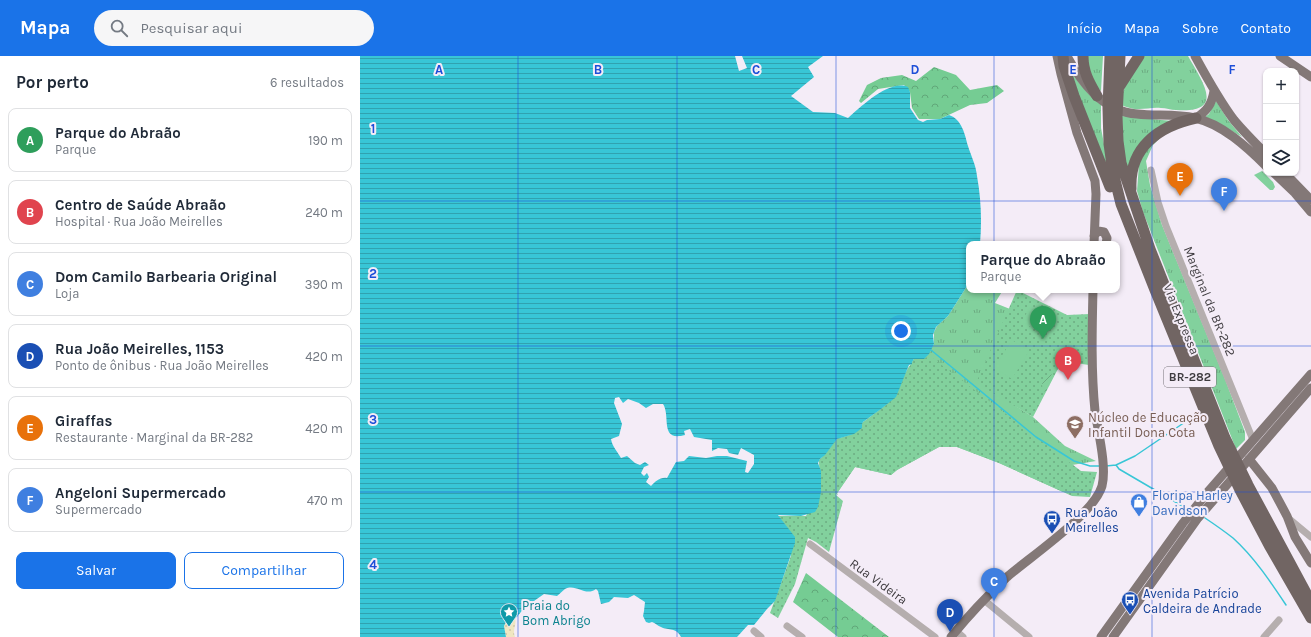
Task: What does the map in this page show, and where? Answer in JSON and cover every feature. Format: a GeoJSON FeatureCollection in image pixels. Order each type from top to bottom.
{"type":"FeatureCollection","features":[{"type":"Feature","properties":{"kind":"highway"},"geometry":{"type":"LineString","coordinates":[[1063,56],[1064,66],[1074,96],[1122,214],[1136,240]]}},
{"type":"Feature","properties":{"kind":"highway"},"geometry":{"type":"LineString","coordinates":[[1082,56],[1086,78],[1097,96]]}},
{"type":"Feature","properties":{"kind":"highway","name":"Via Expressa"},"geometry":{"type":"LineString","coordinates":[[1110,56],[1114,87]]}},
{"type":"Feature","properties":{"kind":"highway","name":"Via Expressa"},"geometry":{"type":"LineString","coordinates":[[1120,56],[1114,87],[1113,116],[1109,144],[1113,172],[1122,204],[1155,290],[1269,545],[1311,618]]}},
{"type":"Feature","properties":{"kind":"highway"},"geometry":{"type":"LineString","coordinates":[[1114,87],[1139,56]]}},
{"type":"Feature","properties":{"kind":"highway","name":"Via Expressa"},"geometry":{"type":"LineString","coordinates":[[1113,116],[1121,163],[1131,195],[1222,442]]}},
{"type":"Feature","properties":{"kind":"highway"},"geometry":{"type":"LineString","coordinates":[[1131,195],[1133,171],[1142,147],[1151,138],[1167,127],[1196,118]]}},
{"type":"Feature","properties":{"kind":"highway","name":"Via Expressa"},"geometry":{"type":"LineString","coordinates":[[1244,488],[1289,562],[1311,602]]}},
{"type":"Feature","properties":{"kind":"highway"},"geometry":{"type":"LineString","coordinates":[[1289,562],[1311,588]]}},
{"type":"Feature","properties":{"kind":"main road"},"geometry":{"type":"LineString","coordinates":[[1057,56],[1074,120],[1095,181],[1096,194],[1094,240]]}},
{"type":"Feature","properties":{"kind":"main road"},"geometry":{"type":"LineString","coordinates":[[1067,56],[1079,77],[1097,96],[1110,106],[1125,113],[1196,118],[1207,122],[1229,134],[1263,163]]}},
{"type":"Feature","properties":{"kind":"main road"},"geometry":{"type":"LineString","coordinates":[[1280,56],[1311,77]]}},
{"type":"Feature","properties":{"kind":"main road"},"geometry":{"type":"LineString","coordinates":[[1198,57],[1214,90],[1240,126],[1263,151]]}},
{"type":"Feature","properties":{"kind":"main road"},"geometry":{"type":"LineString","coordinates":[[1196,118],[1203,114],[1209,107],[1213,99],[1214,90]]}},
{"type":"Feature","properties":{"kind":"main road"},"geometry":{"type":"LineString","coordinates":[[1277,176],[1295,193],[1311,212]]}},
{"type":"Feature","properties":{"kind":"main road"},"geometry":{"type":"LineString","coordinates":[[1288,176],[1311,200]]}},
{"type":"Feature","properties":{"kind":"main road"},"geometry":{"type":"LineString","coordinates":[[1094,240],[1098,231],[1105,233],[1108,238],[1107,241]]}},
{"type":"Feature","properties":{"kind":"main road"},"geometry":{"type":"LineString","coordinates":[[956,635],[984,600],[1008,576],[1056,538],[1096,500],[1102,486],[1102,458],[1095,411],[1093,381],[1093,293]]}},
{"type":"Feature","properties":{"kind":"main road"},"geometry":{"type":"LineString","coordinates":[[1101,637],[1183,523],[1311,374]]}},
{"type":"Feature","properties":{"kind":"main road"},"geometry":{"type":"LineString","coordinates":[[1113,637],[1190,528],[1311,388]]}},
{"type":"Feature","properties":{"kind":"main road"},"geometry":{"type":"LineString","coordinates":[[1253,440],[1257,450]]}},
{"type":"Feature","properties":{"kind":"main road"},"geometry":{"type":"LineString","coordinates":[[1249,459],[1272,488],[1287,516],[1295,537],[1311,564]]}},
{"type":"Feature","properties":{"kind":"main road"},"geometry":{"type":"LineString","coordinates":[[1105,637],[1110,625]]}},
{"type":"Feature","properties":{"kind":"street","name":"Marginal da BR-282"},"geometry":{"type":"LineString","coordinates":[[1150,170],[1166,226],[1253,440]]}},
{"type":"Feature","properties":{"kind":"street"},"geometry":{"type":"LineString","coordinates":[[1287,516],[1311,537]]}},
{"type":"Feature","properties":{"kind":"street","name":"Rua Videira"},"geometry":{"type":"LineString","coordinates":[[810,544],[935,637]]}},
{"type":"Feature","properties":{"kind":"street"},"geometry":{"type":"LineString","coordinates":[[984,600],[1029,637]]}},
{"type":"Feature","properties":{"kind":"street"},"geometry":{"type":"LineString","coordinates":[[1264,637],[1279,620]]}},
{"type":"Feature","properties":{"kind":"street"},"geometry":{"type":"LineString","coordinates":[[787,626],[802,637]]}},
{"type":"Feature","properties":{"kind":"street"},"geometry":{"type":"LineString","coordinates":[[754,632],[761,637]]}},
{"type":"Feature","properties":{"kind":"green space"},"geometry":{"type":"Polygon","coordinates":[[[1085,56],[1103,56],[1101,91],[1095,86],[1085,56]]]}},
{"type":"Feature","properties":{"kind":"green space"},"geometry":{"type":"Polygon","coordinates":[[[1143,56],[1188,56],[1204,85],[1206,101],[1201,107],[1192,110],[1174,110],[1165,108],[1135,109],[1121,105],[1126,85],[1131,74],[1143,56]]]}},
{"type":"Feature","properties":{"kind":"green space"},"geometry":{"type":"Polygon","coordinates":[[[934,67],[956,75],[970,90],[997,85],[1004,91],[987,103],[970,105],[940,119],[919,119],[912,108],[910,92],[904,85],[878,89],[861,103],[859,101],[867,85],[881,78],[902,75],[916,81],[934,67]]]}},
{"type":"Feature","properties":{"kind":"green space"},"geometry":{"type":"Polygon","coordinates":[[[1067,67],[1086,91],[1101,103],[1101,128],[1109,171],[1067,67]]]}},
{"type":"Feature","properties":{"kind":"green space"},"geometry":{"type":"Polygon","coordinates":[[[1216,101],[1228,120],[1242,137],[1205,117],[1209,114],[1216,101]]]}},
{"type":"Feature","properties":{"kind":"green space"},"geometry":{"type":"Polygon","coordinates":[[[1122,116],[1172,121],[1157,129],[1128,178],[1123,153],[1122,116]]]}},
{"type":"Feature","properties":{"kind":"green space"},"geometry":{"type":"Polygon","coordinates":[[[1163,135],[1153,145],[1146,161],[1150,185],[1162,225],[1245,432],[1245,440],[1236,449],[1143,212],[1137,191],[1139,164],[1148,147],[1163,135]]]}},
{"type":"Feature","properties":{"kind":"green space"},"geometry":{"type":"Polygon","coordinates":[[[1262,171],[1263,176],[1267,176],[1273,182],[1275,187],[1273,190],[1270,190],[1254,175],[1262,171]]]}},
{"type":"Feature","properties":{"kind":"green space"},"geometry":{"type":"Polygon","coordinates":[[[966,288],[966,293],[1001,293],[995,303],[1010,309],[979,383],[1033,417],[1065,446],[1096,461],[1072,465],[1063,469],[1063,492],[999,463],[957,447],[939,447],[897,470],[891,475],[855,467],[837,493],[838,495],[821,486],[819,460],[825,455],[837,439],[850,435],[862,427],[862,424],[888,403],[913,360],[924,359],[934,344],[934,332],[937,326],[948,316],[966,288]]]}},
{"type":"Feature","properties":{"kind":"green space"},"geometry":{"type":"Polygon","coordinates":[[[1016,293],[1023,293],[1067,315],[1090,314],[1089,365],[1075,363],[1069,365],[1061,363],[1033,417],[976,383],[1016,293]]]}},
{"type":"Feature","properties":{"kind":"green space"},"geometry":{"type":"Polygon","coordinates":[[[1029,308],[1044,316],[1036,330],[1022,322],[1029,308]]]}},
{"type":"Feature","properties":{"kind":"green space"},"geometry":{"type":"Polygon","coordinates":[[[1012,340],[1029,351],[1012,379],[994,368],[1012,340]]]}},
{"type":"Feature","properties":{"kind":"green space"},"geometry":{"type":"Polygon","coordinates":[[[931,357],[1081,471],[1097,472],[1090,497],[1072,496],[999,463],[957,447],[939,447],[897,470],[891,475],[855,467],[836,495],[843,501],[829,552],[808,538],[795,584],[778,618],[770,613],[791,556],[786,526],[778,516],[806,516],[821,487],[819,461],[837,439],[854,434],[862,428],[861,424],[863,422],[896,397],[908,368],[914,359],[931,357]]]}},
{"type":"Feature","properties":{"kind":"green space"},"geometry":{"type":"Polygon","coordinates":[[[1049,374],[1054,375],[1045,392],[1042,387],[1042,382],[1049,374]]]}},
{"type":"Feature","properties":{"kind":"green space"},"geometry":{"type":"Polygon","coordinates":[[[806,573],[889,637],[838,637],[793,602],[806,573]]]}},
{"type":"Feature","properties":{"kind":"sand","name":"Praia do Bom Abrigo"},"geometry":{"type":"Polygon","coordinates":[[[512,617],[515,618],[515,637],[506,637],[504,626],[507,620],[512,617]]]}},
{"type":"Feature","properties":{"kind":"water"},"geometry":{"type":"Polygon","coordinates":[[[360,56],[735,56],[739,71],[747,68],[742,56],[823,56],[808,67],[814,77],[791,96],[813,112],[835,113],[848,118],[884,90],[900,86],[908,87],[910,92],[910,108],[918,120],[923,122],[927,120],[940,119],[949,115],[957,120],[964,132],[976,168],[980,201],[980,241],[966,241],[966,288],[948,316],[936,327],[933,335],[934,344],[929,354],[924,359],[914,359],[912,364],[909,365],[896,397],[863,422],[862,428],[854,434],[837,439],[825,455],[820,459],[818,463],[821,471],[821,492],[818,507],[815,512],[801,516],[778,515],[795,537],[795,543],[775,601],[754,625],[748,625],[737,637],[681,637],[675,630],[660,627],[652,622],[646,622],[643,616],[645,602],[634,595],[628,598],[614,597],[609,602],[601,604],[598,591],[596,589],[588,592],[569,588],[565,589],[557,596],[544,594],[524,608],[517,617],[507,620],[504,626],[506,637],[360,637],[360,56]],[[619,397],[615,398],[614,403],[622,424],[619,436],[611,439],[621,458],[627,456],[635,463],[640,465],[645,462],[649,465],[644,467],[641,473],[644,476],[647,473],[649,477],[646,482],[651,486],[660,479],[667,478],[676,462],[684,461],[689,456],[706,458],[727,456],[747,461],[745,472],[748,473],[754,464],[754,455],[741,448],[738,455],[729,453],[727,449],[718,448],[712,451],[712,440],[694,437],[690,429],[684,431],[685,435],[672,435],[667,427],[663,404],[653,404],[646,408],[639,403],[628,399],[623,403],[619,397]]]}},
{"type":"Feature","properties":{"kind":"waterway"},"geometry":{"type":"LineString","coordinates":[[931,350],[1036,437],[1074,461],[1090,466],[1100,466]]}},
{"type":"Feature","properties":{"kind":"waterway"},"geometry":{"type":"LineString","coordinates":[[1116,465],[1135,456],[1191,418]]}},
{"type":"Feature","properties":{"kind":"waterway"},"geometry":{"type":"LineString","coordinates":[[1106,466],[1116,465],[1119,469],[1184,507]]}},
{"type":"Feature","properties":{"kind":"waterway"},"geometry":{"type":"LineString","coordinates":[[1205,518],[1233,538],[1248,553],[1268,578],[1286,605]]}},
{"type":"Feature","properties":{"kind":"place","name":"Giraffas"},"geometry":{"type":"Point","coordinates":[1180,196]}},
{"type":"Feature","properties":{"kind":"place","name":"Angeloni Supermercado"},"geometry":{"type":"Point","coordinates":[1224,211]}},
{"type":"Feature","properties":{"kind":"place","name":"Parque do Abraão"},"geometry":{"type":"Point","coordinates":[1043,339]}},
{"type":"Feature","properties":{"kind":"place","name":"Centro de Saúde Abraão"},"geometry":{"type":"Point","coordinates":[1068,380]}},
{"type":"Feature","properties":{"kind":"place","name":"Núcleo de Educação Infantil Dona Cota"},"geometry":{"type":"Point","coordinates":[1075,439]}},
{"type":"Feature","properties":{"kind":"place","name":"Floripa Harley Davidson"},"geometry":{"type":"Point","coordinates":[1139,517]}},
{"type":"Feature","properties":{"kind":"place","name":"Rua João Meirelles"},"geometry":{"type":"Point","coordinates":[1052,534]}},
{"type":"Feature","properties":{"kind":"place","name":"Dom Camilo Barbearia Original"},"geometry":{"type":"Point","coordinates":[994,601]}},
{"type":"Feature","properties":{"kind":"place","name":"Avenida Patrício Caldeira de Andrade"},"geometry":{"type":"Point","coordinates":[1130,615]}},
{"type":"Feature","properties":{"kind":"place","name":"Praia do Bom Abrigo"},"geometry":{"type":"Point","coordinates":[509,627]}},
{"type":"Feature","properties":{"kind":"place","name":"Rua João Meirelles, 1153"},"geometry":{"type":"Point","coordinates":[950,632]}}]}
